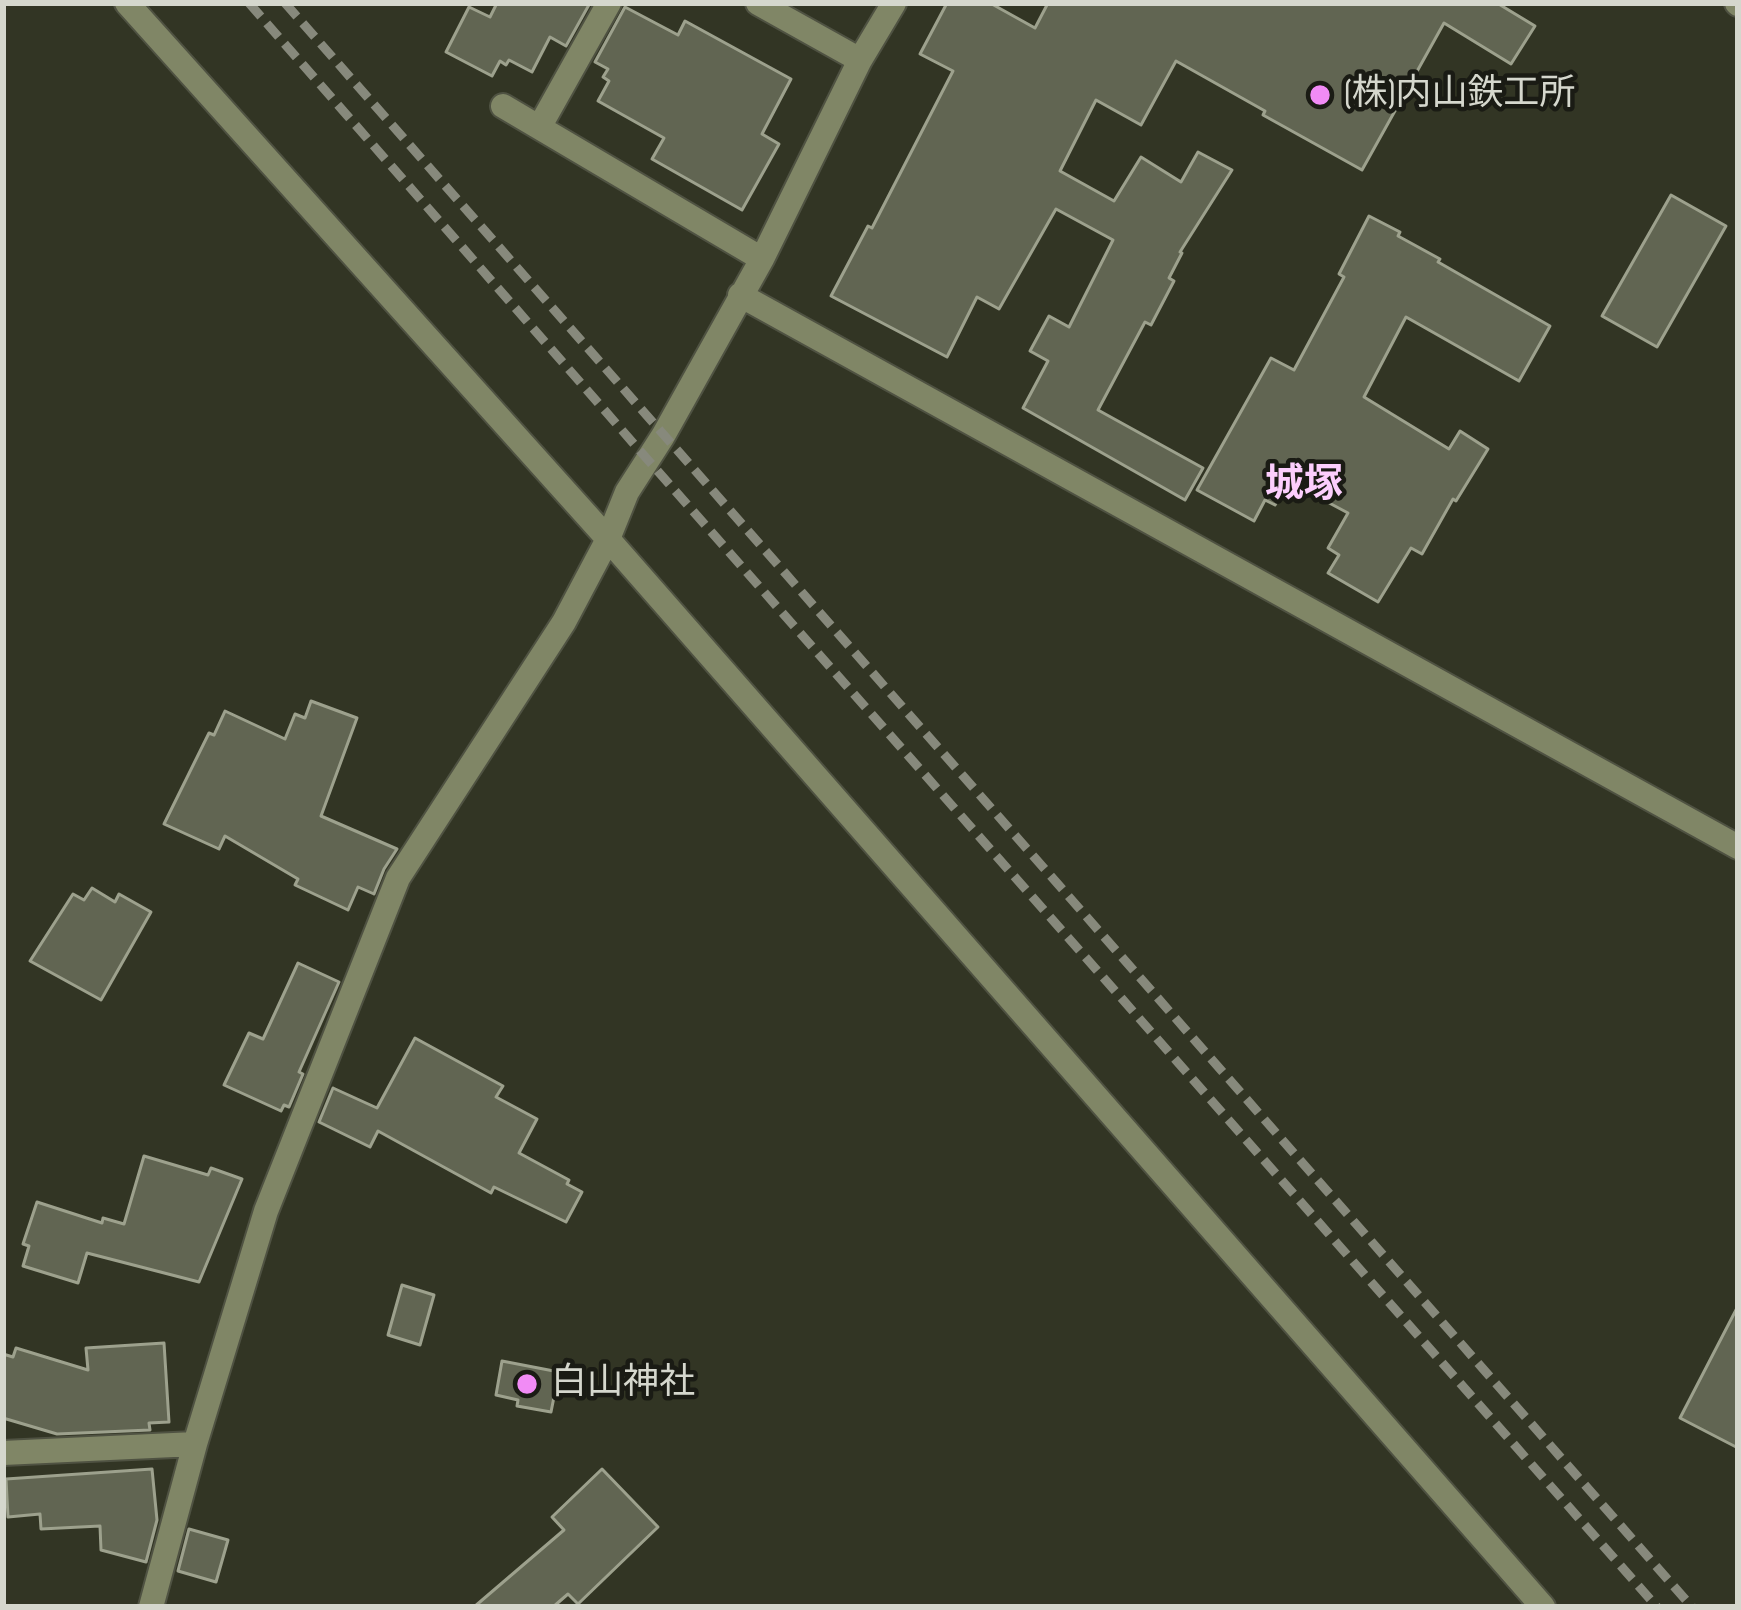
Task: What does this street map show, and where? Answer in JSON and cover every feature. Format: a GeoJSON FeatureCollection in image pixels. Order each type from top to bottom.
{"type":"FeatureCollection","features":[{"type":"Feature","properties":{"kind":"street"},"geometry":{"type":"LineString","coordinates":[[127,3],[608,539],[1543,1607]]}},
{"type":"Feature","properties":{"kind":"street"},"geometry":{"type":"LineString","coordinates":[[540,126],[609,3]]}},
{"type":"Feature","properties":{"kind":"street"},"geometry":{"type":"LineString","coordinates":[[758,3],[860,60]]}},
{"type":"Feature","properties":{"kind":"street"},"geometry":{"type":"LineString","coordinates":[[151,1607],[266,1211],[398,878],[564,622],[627,492],[762,259],[860,60],[894,3]]}},
{"type":"Feature","properties":{"kind":"street"},"geometry":{"type":"LineString","coordinates":[[503,106],[762,259]]}},
{"type":"Feature","properties":{"kind":"street"},"geometry":{"type":"LineString","coordinates":[[740,295],[1738,848]]}},
{"type":"Feature","properties":{"kind":"street"},"geometry":{"type":"LineString","coordinates":[[3,1453],[195,1444]]}},
{"type":"Feature","properties":{"kind":"building"},"geometry":{"type":"Polygon","coordinates":[[[492,3],[590,3],[566,46],[550,37],[532,72],[509,60],[506,65],[500,61],[492,76],[446,52],[469,7],[490,17],[496,5],[492,3]]]}},
{"type":"Feature","properties":{"kind":"building"},"geometry":{"type":"Polygon","coordinates":[[[947,3],[990,3],[1035,28],[1048,3],[1497,3],[1535,26],[1511,64],[1444,23],[1362,170],[1176,61],[1141,125],[1096,100],[1060,171],[1114,201],[1141,157],[1181,182],[1198,152],[1232,170],[1180,252],[1169,278],[1174,281],[1151,325],[1145,322],[1098,410],[1203,468],[1185,500],[1023,408],[1048,361],[1030,351],[1049,316],[1069,327],[1113,240],[1056,209],[999,309],[977,297],[947,357],[831,296],[868,226],[872,228],[953,71],[920,54],[947,3]]]}},
{"type":"Feature","properties":{"kind":"building"},"geometry":{"type":"Polygon","coordinates":[[[625,7],[678,35],[685,21],[791,79],[762,134],[779,144],[742,210],[652,159],[664,138],[598,101],[609,81],[603,77],[608,69],[595,62],[625,7]]]}},
{"type":"Feature","properties":{"kind":"building"},"geometry":{"type":"Polygon","coordinates":[[[1671,195],[1726,226],[1657,347],[1602,316],[1671,195]]]}},
{"type":"Feature","properties":{"kind":"building"},"geometry":{"type":"Polygon","coordinates":[[[1369,216],[1550,326],[1519,381],[1406,317],[1364,397],[1449,449],[1460,431],[1488,449],[1422,554],[1411,548],[1378,602],[1328,573],[1339,555],[1328,548],[1348,513],[1288,481],[1275,505],[1265,500],[1254,521],[1197,490],[1271,358],[1294,370],[1344,277],[1339,274],[1369,216]]]}},
{"type":"Feature","properties":{"kind":"building"},"geometry":{"type":"Polygon","coordinates":[[[311,701],[357,718],[321,816],[397,849],[374,894],[358,887],[348,910],[295,885],[298,879],[225,836],[219,849],[164,824],[209,733],[214,735],[225,711],[285,739],[295,714],[305,718],[311,701]]]}},
{"type":"Feature","properties":{"kind":"building"},"geometry":{"type":"Polygon","coordinates":[[[92,888],[115,902],[119,894],[151,912],[101,1000],[30,961],[73,894],[84,900],[92,888]]]}},
{"type":"Feature","properties":{"kind":"building"},"geometry":{"type":"Polygon","coordinates":[[[298,963],[339,982],[299,1072],[303,1074],[289,1107],[284,1105],[281,1111],[224,1085],[249,1033],[263,1039],[298,963]]]}},
{"type":"Feature","properties":{"kind":"building"},"geometry":{"type":"Polygon","coordinates":[[[415,1038],[503,1086],[496,1097],[537,1119],[519,1153],[582,1192],[566,1222],[494,1187],[491,1193],[378,1131],[370,1147],[319,1122],[333,1088],[377,1108],[415,1038]]]}},
{"type":"Feature","properties":{"kind":"building"},"geometry":{"type":"Polygon","coordinates":[[[144,1156],[208,1175],[211,1168],[242,1179],[199,1282],[87,1253],[78,1283],[23,1266],[29,1246],[23,1244],[37,1202],[102,1223],[103,1218],[124,1224],[144,1156]]]}},
{"type":"Feature","properties":{"kind":"building"},"geometry":{"type":"Polygon","coordinates":[[[402,1285],[434,1295],[420,1345],[388,1335],[402,1285]]]}},
{"type":"Feature","properties":{"kind":"building"},"geometry":{"type":"Polygon","coordinates":[[[1738,1306],[1738,1448],[1680,1418],[1738,1306]]]}},
{"type":"Feature","properties":{"kind":"building"},"geometry":{"type":"Polygon","coordinates":[[[164,1343],[169,1422],[149,1423],[150,1430],[57,1434],[3,1418],[3,1354],[13,1357],[16,1348],[88,1370],[86,1348],[164,1343]]]}},
{"type":"Feature","properties":{"kind":"building","name":"白山神社"},"geometry":{"type":"Polygon","coordinates":[[[502,1361],[559,1372],[551,1412],[517,1406],[518,1400],[496,1395],[502,1361]]]}},
{"type":"Feature","properties":{"kind":"building"},"geometry":{"type":"Polygon","coordinates":[[[152,1469],[157,1520],[146,1562],[101,1550],[100,1526],[41,1529],[40,1514],[8,1517],[6,1479],[152,1469]]]}},
{"type":"Feature","properties":{"kind":"building"},"geometry":{"type":"Polygon","coordinates":[[[602,1469],[658,1527],[578,1604],[568,1594],[553,1607],[474,1607],[564,1530],[552,1517],[602,1469]]]}},
{"type":"Feature","properties":{"kind":"building"},"geometry":{"type":"Polygon","coordinates":[[[189,1529],[228,1540],[216,1582],[178,1571],[189,1529]]]}},
{"type":"Feature","properties":{"kind":"railway"},"geometry":{"type":"LineString","coordinates":[[249,3],[1657,1607]]}},
{"type":"Feature","properties":{"kind":"railway"},"geometry":{"type":"LineString","coordinates":[[285,3],[1692,1607]]}},
{"type":"Feature","properties":{"kind":"place","name":"(株)内山鉄工所"},"geometry":{"type":"Point","coordinates":[1320,95]}},
{"type":"Feature","properties":{"kind":"place","name":"白山神社"},"geometry":{"type":"Point","coordinates":[527,1384]}},
{"type":"Feature","properties":{"kind":"district","name":"城塚"},"geometry":{"type":"Point","coordinates":[1304,486]}}]}
